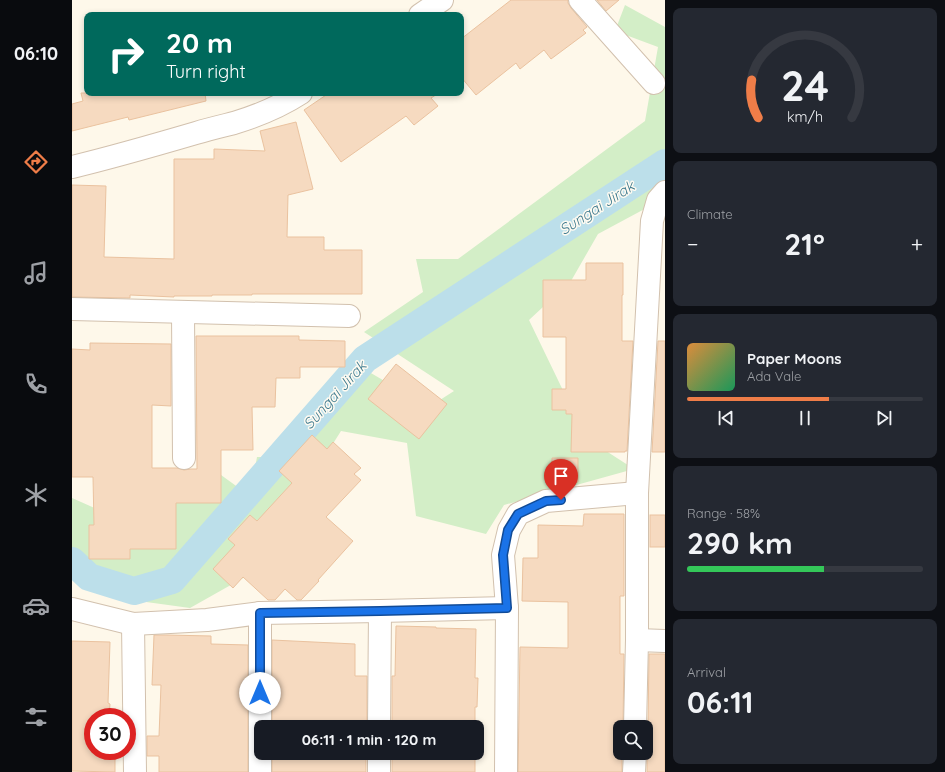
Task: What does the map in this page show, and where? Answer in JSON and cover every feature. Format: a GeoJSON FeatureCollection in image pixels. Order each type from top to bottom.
{"type":"FeatureCollection","features":[{"type":"Feature","properties":{"kind":"street"},"geometry":{"type":"LineString","coordinates":[[424,12],[442,0]]}},
{"type":"Feature","properties":{"kind":"street"},"geometry":{"type":"LineString","coordinates":[[580,0],[654,83]]}},
{"type":"Feature","properties":{"kind":"street"},"geometry":{"type":"LineString","coordinates":[[72,167],[110,158],[235,122],[263,113],[296,96]]}},
{"type":"Feature","properties":{"kind":"street"},"geometry":{"type":"LineString","coordinates":[[635,720],[637,493],[652,221],[658,200],[665,192]]}},
{"type":"Feature","properties":{"kind":"street"},"geometry":{"type":"LineString","coordinates":[[72,309],[349,316]]}},
{"type":"Feature","properties":{"kind":"street"},"geometry":{"type":"LineString","coordinates":[[183,312],[184,458]]}},
{"type":"Feature","properties":{"kind":"street"},"geometry":{"type":"LineString","coordinates":[[506,772],[507,608],[503,555],[508,530],[518,514],[546,501],[637,493]]}},
{"type":"Feature","properties":{"kind":"street"},"geometry":{"type":"LineString","coordinates":[[72,609],[134,624],[207,620],[260,613],[507,608]]}},
{"type":"Feature","properties":{"kind":"street"},"geometry":{"type":"LineString","coordinates":[[379,720],[380,611]]}},
{"type":"Feature","properties":{"kind":"street"},"geometry":{"type":"LineString","coordinates":[[260,613],[260,772]]}},
{"type":"Feature","properties":{"kind":"street"},"geometry":{"type":"LineString","coordinates":[[134,624],[135,772]]}},
{"type":"Feature","properties":{"kind":"street"},"geometry":{"type":"LineString","coordinates":[[637,640],[665,640]]}},
{"type":"Feature","properties":{"kind":"street"},"geometry":{"type":"LineString","coordinates":[[379,760],[379,772]]}},
{"type":"Feature","properties":{"kind":"street"},"geometry":{"type":"LineString","coordinates":[[634,760],[634,772]]}},
{"type":"Feature","properties":{"kind":"green space"},"geometry":{"type":"Polygon","coordinates":[[[625,5],[665,27],[665,198],[598,234],[571,281],[529,320],[586,438],[634,469],[504,505],[486,534],[416,516],[407,443],[341,431],[293,507],[245,577],[190,608],[117,598],[72,572],[72,498],[108,514],[171,478],[210,467],[250,496],[257,457],[306,457],[315,397],[364,369],[429,407],[454,391],[364,332],[423,292],[416,259],[458,259],[645,121],[658,47],[615,31],[625,5]]]}},
{"type":"Feature","properties":{"kind":"building"},"geometry":{"type":"Polygon","coordinates":[[[511,0],[568,0],[571,8],[587,27],[583,30],[586,33],[551,59],[544,50],[520,69],[516,63],[476,95],[464,81],[464,37],[511,0]]]}},
{"type":"Feature","properties":{"kind":"building"},"geometry":{"type":"Polygon","coordinates":[[[597,0],[619,0],[606,11],[597,0]]]}},
{"type":"Feature","properties":{"kind":"building"},"geometry":{"type":"Polygon","coordinates":[[[81,93],[84,93],[84,96],[205,96],[206,101],[129,120],[128,117],[72,131],[72,104],[83,101],[81,93]]]}},
{"type":"Feature","properties":{"kind":"building"},"geometry":{"type":"Polygon","coordinates":[[[325,96],[434,96],[431,98],[438,106],[414,125],[406,116],[341,162],[304,110],[325,96]]]}},
{"type":"Feature","properties":{"kind":"building"},"geometry":{"type":"Polygon","coordinates":[[[296,122],[313,189],[288,195],[287,237],[324,237],[324,250],[362,250],[362,294],[252,294],[174,297],[130,295],[130,298],[72,297],[72,185],[106,186],[104,257],[174,259],[174,159],[214,159],[214,149],[265,151],[260,131],[296,122]]]}},
{"type":"Feature","properties":{"kind":"building"},"geometry":{"type":"Polygon","coordinates":[[[586,263],[623,263],[622,341],[633,341],[627,451],[625,452],[571,452],[572,414],[566,414],[566,410],[552,410],[552,389],[566,389],[566,337],[543,337],[543,280],[586,280],[586,263]]]}},
{"type":"Feature","properties":{"kind":"building"},"geometry":{"type":"Polygon","coordinates":[[[196,336],[299,336],[299,340],[345,341],[345,367],[300,367],[300,378],[276,378],[275,407],[252,407],[253,450],[221,450],[221,503],[176,503],[176,549],[130,549],[130,559],[89,559],[89,525],[94,525],[93,477],[72,477],[72,349],[90,350],[90,343],[171,344],[171,406],[152,405],[152,468],[177,468],[184,470],[197,469],[196,336]]]}},
{"type":"Feature","properties":{"kind":"building"},"geometry":{"type":"Polygon","coordinates":[[[658,341],[665,341],[665,452],[652,452],[658,341]]]}},
{"type":"Feature","properties":{"kind":"building"},"geometry":{"type":"Polygon","coordinates":[[[396,364],[447,404],[419,439],[368,399],[396,364]]]}},
{"type":"Feature","properties":{"kind":"building"},"geometry":{"type":"Polygon","coordinates":[[[312,435],[327,449],[333,442],[361,468],[354,474],[361,480],[326,517],[353,541],[301,600],[297,600],[285,589],[275,600],[268,600],[243,577],[233,588],[213,569],[235,545],[228,539],[250,515],[257,521],[292,483],[279,471],[312,435]]]}},
{"type":"Feature","properties":{"kind":"building"},"geometry":{"type":"Polygon","coordinates":[[[552,458],[578,458],[578,482],[552,481],[552,458]]]}},
{"type":"Feature","properties":{"kind":"building"},"geometry":{"type":"Polygon","coordinates":[[[584,514],[624,514],[624,596],[620,596],[620,654],[624,654],[623,720],[613,720],[613,760],[622,760],[622,772],[518,772],[520,647],[568,648],[568,602],[522,601],[523,558],[538,558],[538,525],[583,526],[584,514]]]}},
{"type":"Feature","properties":{"kind":"building"},"geometry":{"type":"Polygon","coordinates":[[[650,515],[665,515],[665,547],[650,547],[650,515]]]}},
{"type":"Feature","properties":{"kind":"building"},"geometry":{"type":"Polygon","coordinates":[[[396,626],[476,629],[475,678],[478,678],[475,720],[392,720],[392,676],[395,676],[396,626]]]}},
{"type":"Feature","properties":{"kind":"building"},"geometry":{"type":"Polygon","coordinates":[[[154,635],[211,636],[211,644],[248,645],[248,772],[159,772],[159,756],[147,756],[147,736],[159,736],[161,685],[152,685],[154,635]]]}},
{"type":"Feature","properties":{"kind":"building"},"geometry":{"type":"Polygon","coordinates":[[[272,640],[355,644],[355,676],[367,676],[367,720],[272,720],[272,640]]]}},
{"type":"Feature","properties":{"kind":"building"},"geometry":{"type":"Polygon","coordinates":[[[72,641],[110,642],[108,703],[110,704],[110,708],[84,708],[84,760],[115,760],[115,772],[72,771],[72,641]]]}},
{"type":"Feature","properties":{"kind":"building"},"geometry":{"type":"Polygon","coordinates":[[[649,654],[665,654],[665,772],[647,772],[647,760],[653,760],[653,720],[648,720],[649,654]]]}},
{"type":"Feature","properties":{"kind":"building"},"geometry":{"type":"Polygon","coordinates":[[[272,760],[366,760],[366,772],[272,772],[272,760]]]}},
{"type":"Feature","properties":{"kind":"building"},"geometry":{"type":"Polygon","coordinates":[[[392,760],[475,760],[475,772],[392,772],[392,760]]]}},
{"type":"Feature","properties":{"kind":"waterway","name":"Sungai Jirak"},"geometry":{"type":"LineString","coordinates":[[72,561],[89,577],[134,591],[172,580],[365,359],[665,163]]}},
{"type":"Feature","properties":{"kind":"route"},"geometry":{"type":"LineString","coordinates":[[260,693],[260,613],[507,608],[503,555],[508,530],[518,514],[530,507],[546,501],[561,500]]}}]}
